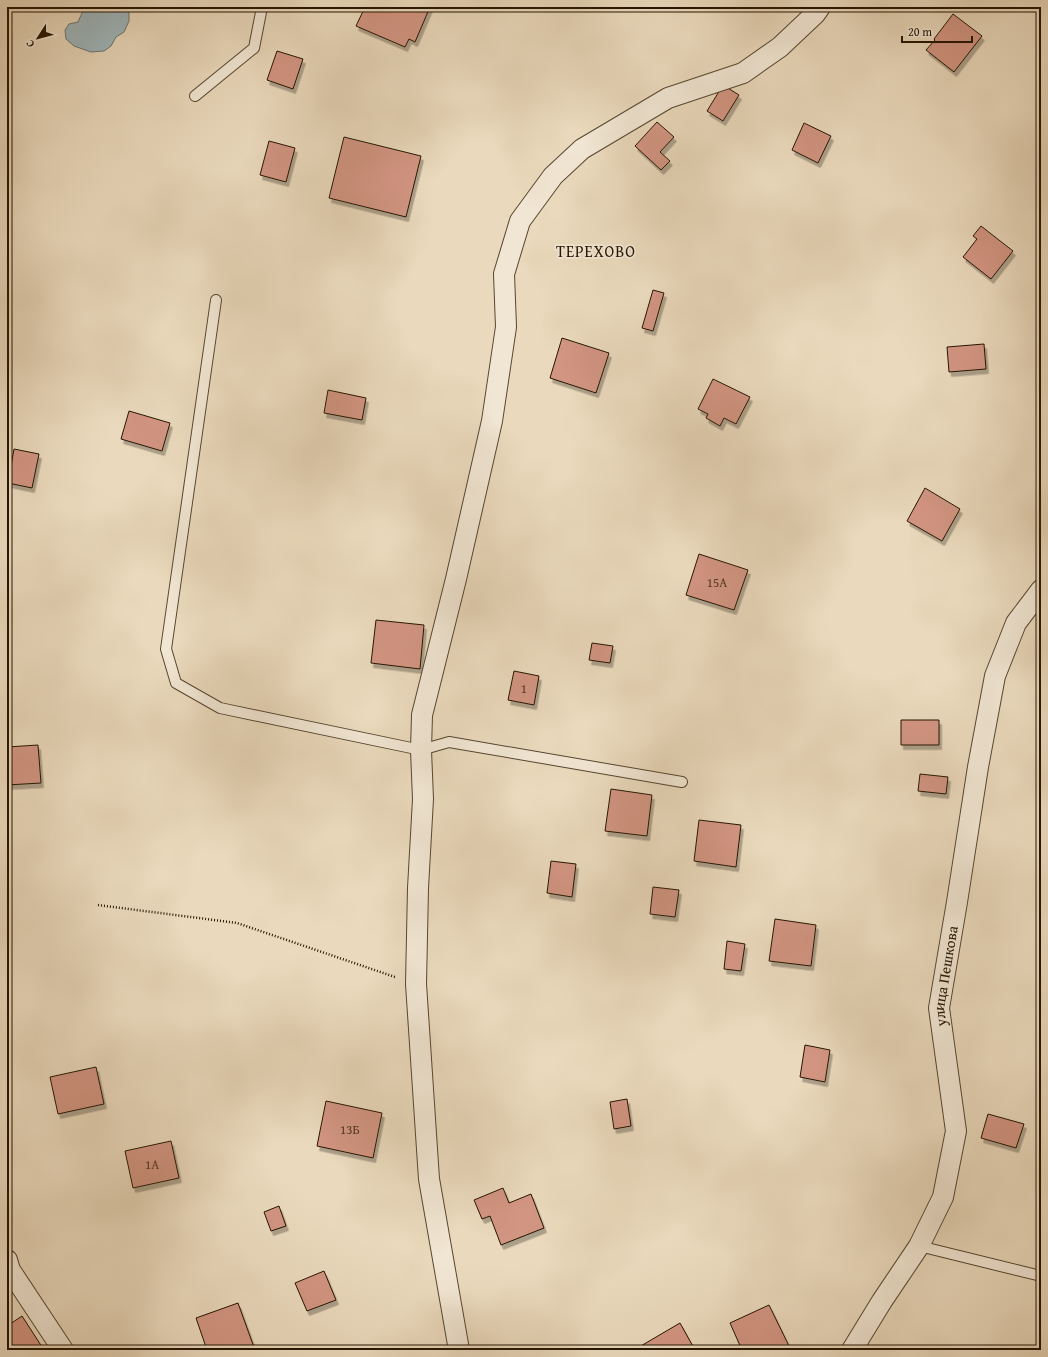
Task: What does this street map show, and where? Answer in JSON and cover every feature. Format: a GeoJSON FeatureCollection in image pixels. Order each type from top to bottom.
{"type":"FeatureCollection","features":[{"type":"Feature","properties":{"kind":"street"},"geometry":{"type":"LineString","coordinates":[[459,1350],[429,1179],[416,984],[418,888],[424,798],[421,750],[422,715],[456,579],[492,421],[506,327],[504,274],[520,221],[553,176],[582,149],[668,98],[743,73],[780,47],[815,14],[820,7]]}},
{"type":"Feature","properties":{"kind":"street","name":"улица Пешкова"},"geometry":{"type":"LineString","coordinates":[[852,1350],[882,1301],[920,1246],[943,1196],[956,1130],[939,1008],[959,895],[978,767],[995,676],[1016,623],[1041,590]]}},
{"type":"Feature","properties":{"kind":"street"},"geometry":{"type":"LineString","coordinates":[[7,1260],[10,1270],[62,1350]]}},
{"type":"Feature","properties":{"kind":"lane"},"geometry":{"type":"LineString","coordinates":[[195,96],[254,48],[262,7]]}},
{"type":"Feature","properties":{"kind":"lane"},"geometry":{"type":"LineString","coordinates":[[216,300],[166,650],[176,683],[220,708],[421,750],[449,742],[682,782]]}},
{"type":"Feature","properties":{"kind":"lane"},"geometry":{"type":"LineString","coordinates":[[920,1246],[1041,1276]]}},
{"type":"Feature","properties":{"kind":"path"},"geometry":{"type":"LineString","coordinates":[[98,905],[237,923],[416,984]]}},
{"type":"Feature","properties":{"kind":"water"},"geometry":{"type":"Polygon","coordinates":[[[88,7],[124,7],[129,13],[129,21],[124,32],[116,37],[111,46],[104,51],[91,52],[74,46],[66,39],[65,30],[69,24],[78,22],[82,13],[88,7]]]}},
{"type":"Feature","properties":{"kind":"building"},"geometry":{"type":"Polygon","coordinates":[[[365,7],[430,7],[415,42],[409,39],[405,47],[356,26],[365,7]]]}},
{"type":"Feature","properties":{"kind":"building"},"geometry":{"type":"Polygon","coordinates":[[[953,14],[982,36],[954,72],[926,50],[935,40],[934,39],[953,14]]]}},
{"type":"Feature","properties":{"kind":"building"},"geometry":{"type":"Polygon","coordinates":[[[277,51],[303,59],[293,89],[267,80],[277,51]]]}},
{"type":"Feature","properties":{"kind":"building"},"geometry":{"type":"Polygon","coordinates":[[[723,85],[739,95],[723,121],[707,111],[723,85]]]}},
{"type":"Feature","properties":{"kind":"building"},"geometry":{"type":"Polygon","coordinates":[[[657,122],[674,137],[660,152],[670,161],[661,170],[635,146],[657,122]]]}},
{"type":"Feature","properties":{"kind":"building"},"geometry":{"type":"Polygon","coordinates":[[[804,123],[831,136],[818,163],[792,150],[804,123]]]}},
{"type":"Feature","properties":{"kind":"building"},"geometry":{"type":"Polygon","coordinates":[[[344,137],[421,156],[406,217],[329,198],[344,137]]]}},
{"type":"Feature","properties":{"kind":"building"},"geometry":{"type":"Polygon","coordinates":[[[269,141],[295,148],[286,182],[260,175],[269,141]]]}},
{"type":"Feature","properties":{"kind":"building"},"geometry":{"type":"Polygon","coordinates":[[[981,226],[1013,251],[991,279],[963,257],[977,239],[973,236],[981,226]]]}},
{"type":"Feature","properties":{"kind":"building"},"geometry":{"type":"Polygon","coordinates":[[[653,290],[664,293],[653,331],[642,328],[653,290]]]}},
{"type":"Feature","properties":{"kind":"building"},"geometry":{"type":"Polygon","coordinates":[[[562,338],[609,353],[596,393],[550,378],[562,338]]]}},
{"type":"Feature","properties":{"kind":"building"},"geometry":{"type":"Polygon","coordinates":[[[984,344],[986,369],[949,372],[947,347],[984,344]]]}},
{"type":"Feature","properties":{"kind":"building"},"geometry":{"type":"Polygon","coordinates":[[[713,379],[750,397],[736,424],[724,418],[720,426],[706,418],[708,414],[698,409],[713,379]]]}},
{"type":"Feature","properties":{"kind":"building"},"geometry":{"type":"Polygon","coordinates":[[[328,390],[366,398],[362,420],[324,413],[328,390]]]}},
{"type":"Feature","properties":{"kind":"building"},"geometry":{"type":"Polygon","coordinates":[[[129,411],[170,423],[162,451],[121,439],[129,411]]]}},
{"type":"Feature","properties":{"kind":"building"},"geometry":{"type":"Polygon","coordinates":[[[14,449],[39,454],[32,488],[8,483],[14,449]]]}},
{"type":"Feature","properties":{"kind":"building"},"geometry":{"type":"Polygon","coordinates":[[[925,488],[960,509],[942,541],[907,521],[925,488]]]}},
{"type":"Feature","properties":{"kind":"building"},"geometry":{"type":"Polygon","coordinates":[[[699,554],[748,570],[734,610],[686,595],[699,554]]]}},
{"type":"Feature","properties":{"kind":"building"},"geometry":{"type":"Polygon","coordinates":[[[376,620],[424,625],[420,669],[371,663],[376,620]]]}},
{"type":"Feature","properties":{"kind":"building"},"geometry":{"type":"Polygon","coordinates":[[[592,643],[613,646],[610,663],[589,660],[592,643]]]}},
{"type":"Feature","properties":{"kind":"building"},"geometry":{"type":"Polygon","coordinates":[[[514,671],[539,676],[534,705],[508,700],[514,671]]]}},
{"type":"Feature","properties":{"kind":"building"},"geometry":{"type":"Polygon","coordinates":[[[901,720],[939,720],[939,745],[901,745],[901,720]]]}},
{"type":"Feature","properties":{"kind":"building"},"geometry":{"type":"Polygon","coordinates":[[[38,745],[41,783],[7,785],[7,747],[38,745]]]}},
{"type":"Feature","properties":{"kind":"building"},"geometry":{"type":"Polygon","coordinates":[[[920,774],[948,777],[946,794],[918,791],[920,774]]]}},
{"type":"Feature","properties":{"kind":"building"},"geometry":{"type":"Polygon","coordinates":[[[611,789],[652,795],[647,836],[605,831],[611,789]]]}},
{"type":"Feature","properties":{"kind":"building"},"geometry":{"type":"Polygon","coordinates":[[[699,820],[741,825],[736,867],[694,861],[699,820]]]}},
{"type":"Feature","properties":{"kind":"building"},"geometry":{"type":"Polygon","coordinates":[[[551,861],[576,864],[572,897],[547,893],[551,861]]]}},
{"type":"Feature","properties":{"kind":"building"},"geometry":{"type":"Polygon","coordinates":[[[653,887],[679,890],[675,917],[650,914],[653,887]]]}},
{"type":"Feature","properties":{"kind":"building"},"geometry":{"type":"Polygon","coordinates":[[[775,919],[816,925],[811,966],[769,961],[775,919]]]}},
{"type":"Feature","properties":{"kind":"building"},"geometry":{"type":"Polygon","coordinates":[[[727,941],[745,944],[741,971],[724,969],[727,941]]]}},
{"type":"Feature","properties":{"kind":"building"},"geometry":{"type":"Polygon","coordinates":[[[805,1045],[830,1050],[825,1082],[800,1077],[805,1045]]]}},
{"type":"Feature","properties":{"kind":"building"},"geometry":{"type":"Polygon","coordinates":[[[96,1067],[104,1104],[58,1114],[50,1077],[96,1067]]]}},
{"type":"Feature","properties":{"kind":"building"},"geometry":{"type":"Polygon","coordinates":[[[627,1099],[631,1126],[614,1129],[610,1102],[627,1099]]]}},
{"type":"Feature","properties":{"kind":"building"},"geometry":{"type":"Polygon","coordinates":[[[326,1101],[382,1113],[373,1158],[317,1146],[326,1101]]]}},
{"type":"Feature","properties":{"kind":"building"},"geometry":{"type":"Polygon","coordinates":[[[988,1114],[1024,1124],[1016,1148],[981,1138],[988,1114]]]}},
{"type":"Feature","properties":{"kind":"building"},"geometry":{"type":"Polygon","coordinates":[[[171,1141],[179,1178],[133,1188],[125,1151],[171,1141]]]}},
{"type":"Feature","properties":{"kind":"building"},"geometry":{"type":"Polygon","coordinates":[[[503,1188],[509,1203],[531,1194],[544,1228],[501,1245],[490,1216],[482,1219],[474,1200],[503,1188]]]}},
{"type":"Feature","properties":{"kind":"building"},"geometry":{"type":"Polygon","coordinates":[[[279,1206],[286,1226],[271,1231],[264,1212],[279,1206]]]}},
{"type":"Feature","properties":{"kind":"building"},"geometry":{"type":"Polygon","coordinates":[[[324,1271],[336,1300],[307,1311],[295,1283],[324,1271]]]}},
{"type":"Feature","properties":{"kind":"building"},"geometry":{"type":"Polygon","coordinates":[[[238,1303],[255,1350],[207,1350],[196,1318],[238,1303]]]}},
{"type":"Feature","properties":{"kind":"building"},"geometry":{"type":"Polygon","coordinates":[[[769,1305],[791,1350],[742,1350],[730,1323],[769,1305]]]}},
{"type":"Feature","properties":{"kind":"building"},"geometry":{"type":"Polygon","coordinates":[[[22,1316],[44,1350],[7,1350],[7,1326],[22,1316]]]}},
{"type":"Feature","properties":{"kind":"building"},"geometry":{"type":"Polygon","coordinates":[[[680,1323],[695,1350],[634,1350],[680,1323]]]}},
{"type":"Feature","properties":{"kind":"district","name":"ТЕРЕХОВО"},"geometry":{"type":"Point","coordinates":[596,251]}}]}
